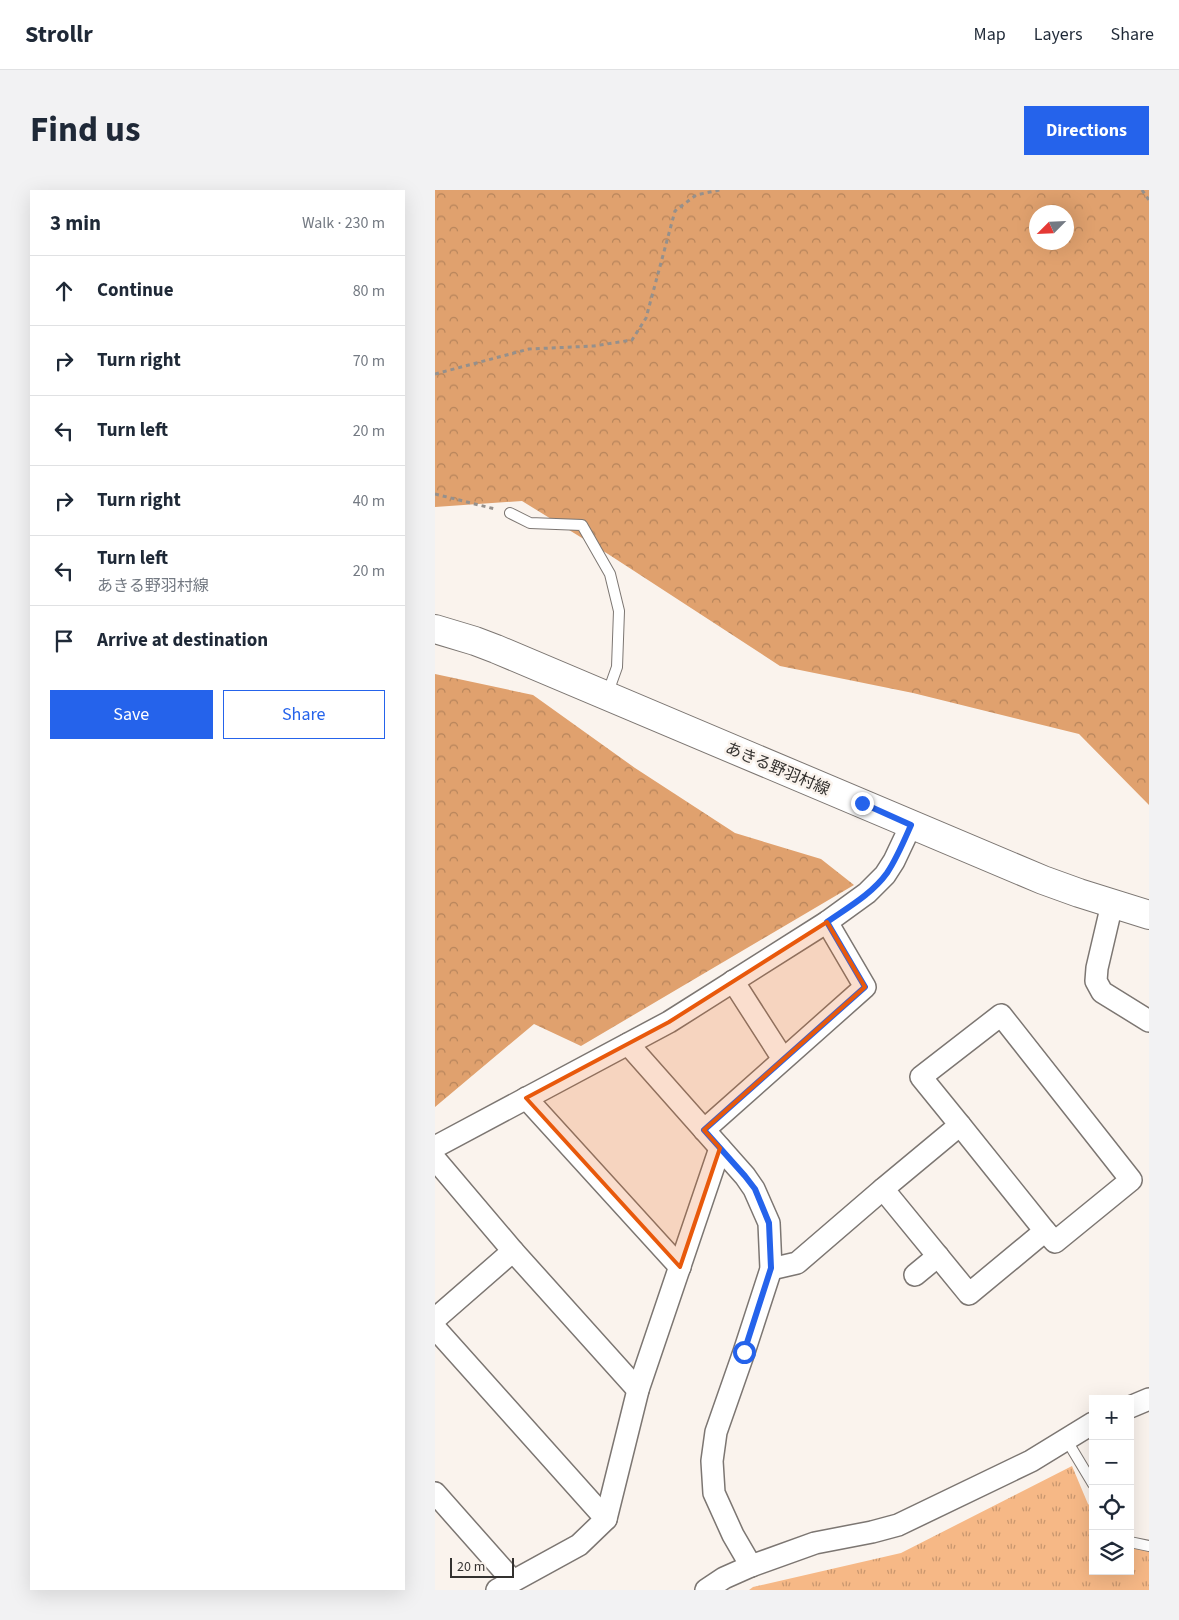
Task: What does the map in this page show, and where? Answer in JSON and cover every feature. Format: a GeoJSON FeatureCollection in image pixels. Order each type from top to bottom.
{"type":"FeatureCollection","features":[{"type":"Feature","properties":{"kind":"main road","name":"あきる野羽村線"},"geometry":{"type":"LineString","coordinates":[[435,629],[475,641],[1043,880],[1149,915]]}},
{"type":"Feature","properties":{"kind":"street"},"geometry":{"type":"LineString","coordinates":[[435,1147],[669,1022],[827,922],[867,893],[885,875],[894,861],[911,825]]}},
{"type":"Feature","properties":{"kind":"street"},"geometry":{"type":"LineString","coordinates":[[1112,904],[1096,980],[1102,992],[1149,1021]]}},
{"type":"Feature","properties":{"kind":"street"},"geometry":{"type":"LineString","coordinates":[[704,1130],[865,987],[827,922]]}},
{"type":"Feature","properties":{"kind":"street"},"geometry":{"type":"LineString","coordinates":[[733,981],[783,1059]]}},
{"type":"Feature","properties":{"kind":"street"},"geometry":{"type":"LineString","coordinates":[[1001,1015],[1131,1180],[1055,1242],[1045,1231],[921,1077],[1001,1015]]}},
{"type":"Feature","properties":{"kind":"street"},"geometry":{"type":"LineString","coordinates":[[628,1044],[745,1176],[755,1189],[769,1223],[771,1268],[744,1352],[715,1432],[712,1461],[714,1493],[733,1535],[751,1566]]}},
{"type":"Feature","properties":{"kind":"street"},"geometry":{"type":"LineString","coordinates":[[526,1098],[680,1267]]}},
{"type":"Feature","properties":{"kind":"street"},"geometry":{"type":"LineString","coordinates":[[771,1268],[797,1263],[883,1188],[960,1125]]}},
{"type":"Feature","properties":{"kind":"street"},"geometry":{"type":"LineString","coordinates":[[435,1493],[505,1586],[579,1545],[606,1519],[638,1390],[720,1148]]}},
{"type":"Feature","properties":{"kind":"street"},"geometry":{"type":"LineString","coordinates":[[435,1159],[638,1390]]}},
{"type":"Feature","properties":{"kind":"street"},"geometry":{"type":"LineString","coordinates":[[883,1188],[969,1294],[1045,1231]]}},
{"type":"Feature","properties":{"kind":"street"},"geometry":{"type":"LineString","coordinates":[[435,1319],[513,1250]]}},
{"type":"Feature","properties":{"kind":"street"},"geometry":{"type":"LineString","coordinates":[[915,1275],[938,1256]]}},
{"type":"Feature","properties":{"kind":"street"},"geometry":{"type":"LineString","coordinates":[[435,1328],[606,1519]]}},
{"type":"Feature","properties":{"kind":"street"},"geometry":{"type":"LineString","coordinates":[[1134,1405],[1149,1399]]}},
{"type":"Feature","properties":{"kind":"street"},"geometry":{"type":"LineString","coordinates":[[706,1590],[724,1578],[751,1566],[815,1543],[898,1525],[1031,1461],[1089,1425]]}},
{"type":"Feature","properties":{"kind":"lane"},"geometry":{"type":"LineString","coordinates":[[510,513],[530,523],[582,525],[609,574],[619,611],[617,667],[607,696]]}},
{"type":"Feature","properties":{"kind":"lane"},"geometry":{"type":"LineString","coordinates":[[1066,1439],[1089,1477]]}},
{"type":"Feature","properties":{"kind":"lane"},"geometry":{"type":"LineString","coordinates":[[1134,1543],[1149,1546]]}},
{"type":"Feature","properties":{"kind":"path"},"geometry":{"type":"LineString","coordinates":[[435,374],[529,349],[594,346],[632,340],[646,318],[675,211],[696,195],[720,190]]}},
{"type":"Feature","properties":{"kind":"path"},"geometry":{"type":"LineString","coordinates":[[1143,190],[1149,200]]}},
{"type":"Feature","properties":{"kind":"path"},"geometry":{"type":"LineString","coordinates":[[435,494],[510,513]]}},
{"type":"Feature","properties":{"kind":"highlighted area"},"geometry":{"type":"Polygon","coordinates":[[[827,922],[865,987],[704,1130],[720,1148],[680,1267],[526,1098],[669,1022],[827,922]]]}},
{"type":"Feature","properties":{"kind":"green space"},"geometry":{"type":"Polygon","coordinates":[[[435,190],[1149,190],[1149,805],[1079,734],[913,693],[780,666],[608,554],[522,501],[435,507],[435,190]]]}},
{"type":"Feature","properties":{"kind":"green space"},"geometry":{"type":"Polygon","coordinates":[[[435,674],[533,695],[635,768],[735,833],[821,859],[854,885],[581,1046],[534,1024],[435,1107],[435,674]]]}},
{"type":"Feature","properties":{"kind":"green space"},"geometry":{"type":"Polygon","coordinates":[[[1072,1466],[1089,1505],[1089,1575],[1134,1575],[1134,1543],[1149,1550],[1149,1590],[749,1590],[753,1587],[901,1553],[1072,1466]]]}},
{"type":"Feature","properties":{"kind":"route"},"geometry":{"type":"LineString","coordinates":[[744,1352],[771,1268],[769,1223],[755,1189],[704,1130],[865,987],[827,922],[854,904],[885,875],[894,861],[911,825],[862,803]]}}]}
